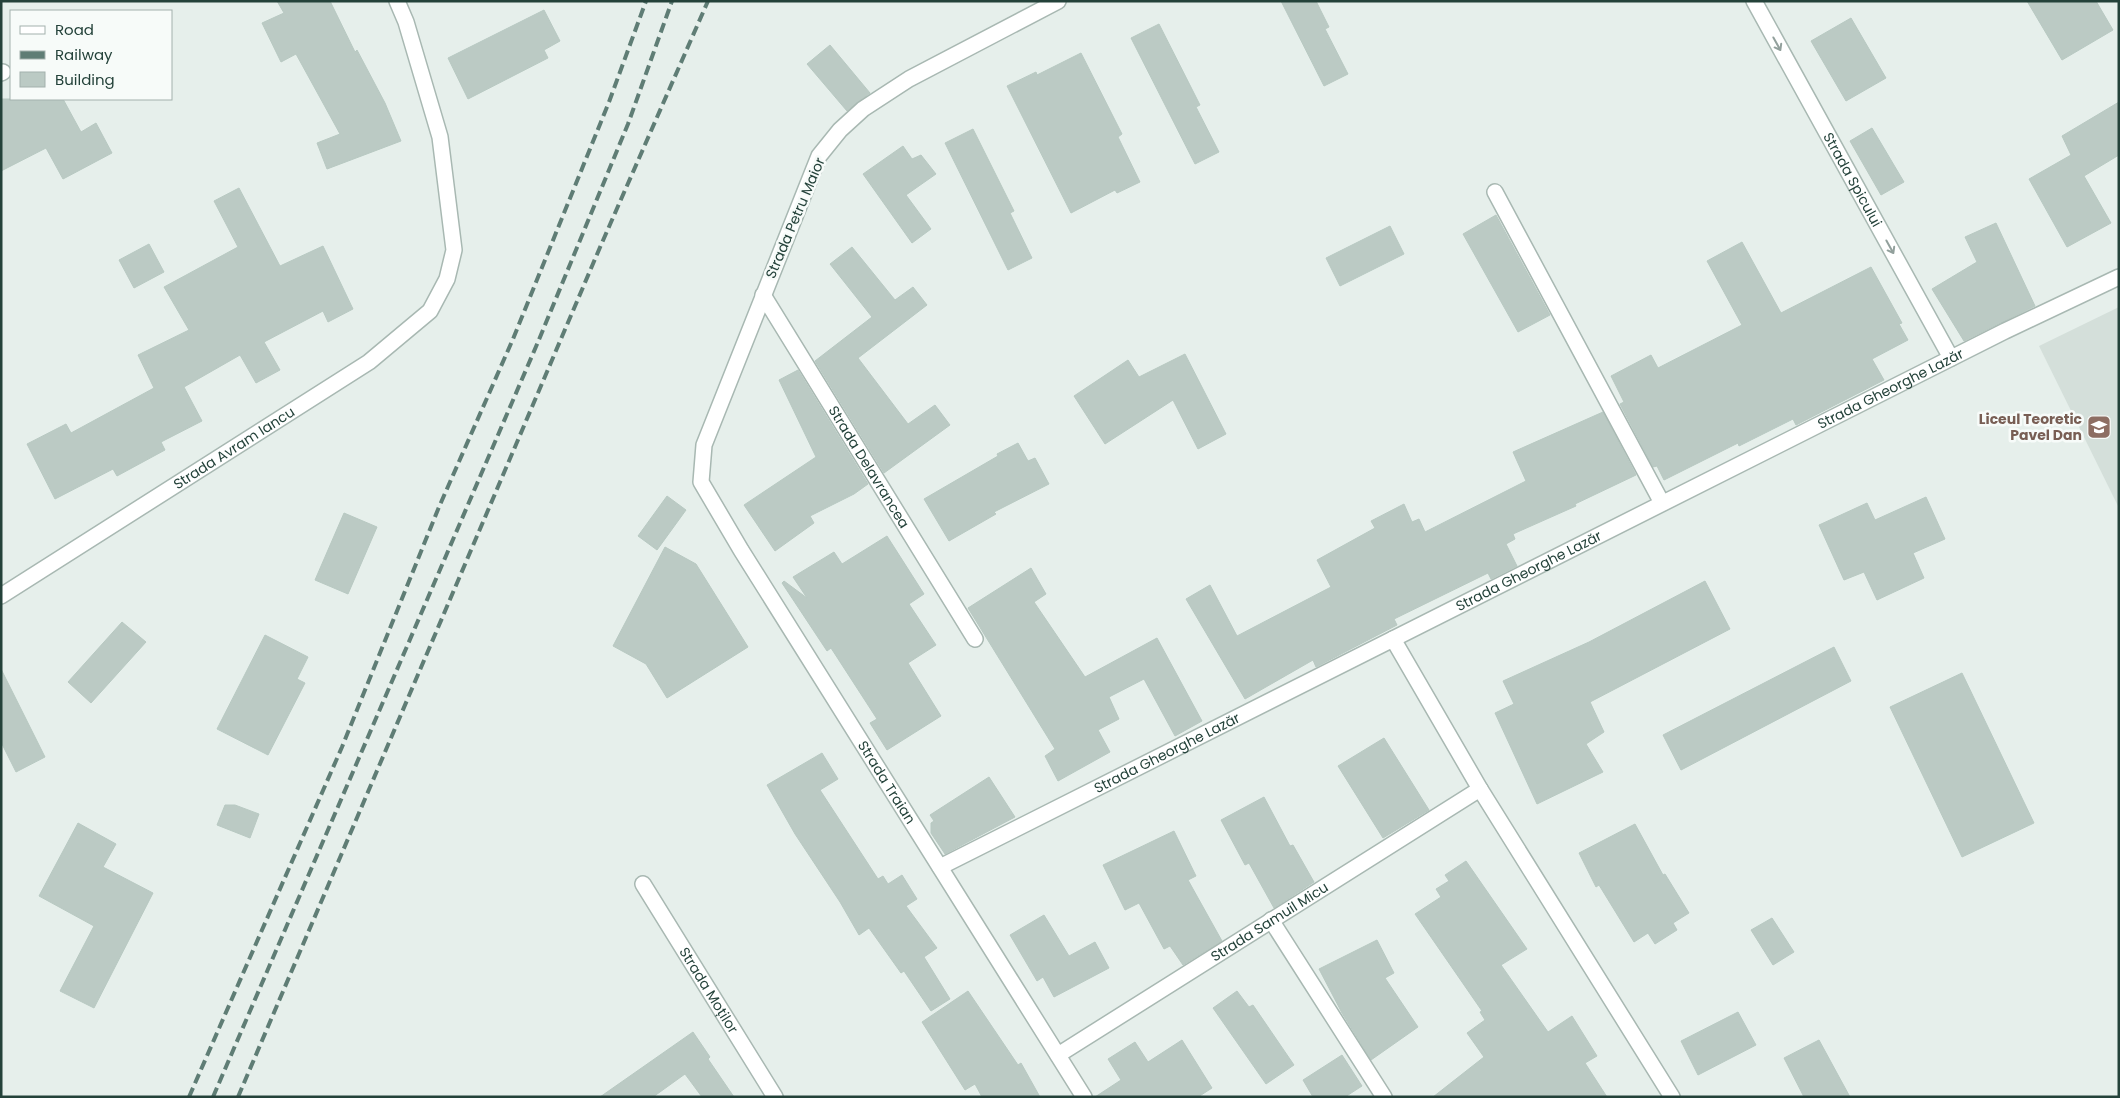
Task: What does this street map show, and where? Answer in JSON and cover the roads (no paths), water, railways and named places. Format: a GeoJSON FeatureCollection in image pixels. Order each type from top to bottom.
{"type":"FeatureCollection","features":[{"type":"Feature","properties":{"kind":"street","name":"Strada Avram Iancu"},"geometry":{"type":"LineString","coordinates":[[1,596],[369,362],[430,311],[447,279],[454,250],[440,137],[406,22],[397,1]]}},
{"type":"Feature","properties":{"kind":"street","name":"Strada Petru Maior"},"geometry":{"type":"LineString","coordinates":[[702,465],[704,445],[819,156],[840,130],[863,109],[909,79],[1058,1]]}},
{"type":"Feature","properties":{"kind":"street","name":"Strada Spicului"},"geometry":{"type":"LineString","coordinates":[[1754,1],[1951,358]]}},
{"type":"Feature","properties":{"kind":"street"},"geometry":{"type":"LineString","coordinates":[[1495,192],[1662,503]]}},
{"type":"Feature","properties":{"kind":"street","name":"Strada Gheorghe Lazăr"},"geometry":{"type":"LineString","coordinates":[[940,867],[1951,358],[2119,276]]}},
{"type":"Feature","properties":{"kind":"street","name":"Strada Delavrancea"},"geometry":{"type":"LineString","coordinates":[[763,295],[975,639]]}},
{"type":"Feature","properties":{"kind":"street","name":"Strada Traian"},"geometry":{"type":"LineString","coordinates":[[702,465],[700,482],[712,503],[1084,1097]]}},
{"type":"Feature","properties":{"kind":"street"},"geometry":{"type":"LineString","coordinates":[[1393,638],[1480,789],[1672,1097]]}},
{"type":"Feature","properties":{"kind":"street","name":"Strada Samuil Micu"},"geometry":{"type":"LineString","coordinates":[[1058,1055],[1480,789]]}},
{"type":"Feature","properties":{"kind":"street","name":"Strada Moților"},"geometry":{"type":"LineString","coordinates":[[644,884],[776,1097]]}},
{"type":"Feature","properties":{"kind":"street"},"geometry":{"type":"LineString","coordinates":[[1271,920],[1384,1097]]}},
{"type":"Feature","properties":{"kind":"railway"},"geometry":{"type":"LineString","coordinates":[[189,1097],[342,747],[439,507],[513,339],[609,102],[646,1]]}},
{"type":"Feature","properties":{"kind":"railway"},"geometry":{"type":"LineString","coordinates":[[213,1097],[538,342],[628,124],[672,1]]}},
{"type":"Feature","properties":{"kind":"railway"},"geometry":{"type":"LineString","coordinates":[[238,1097],[601,245],[708,1]]}},
{"type":"Feature","properties":{"kind":"place","name":"Liceul Teoretic Pavel Dan"},"geometry":{"type":"Point","coordinates":[2099,427]}}]}
